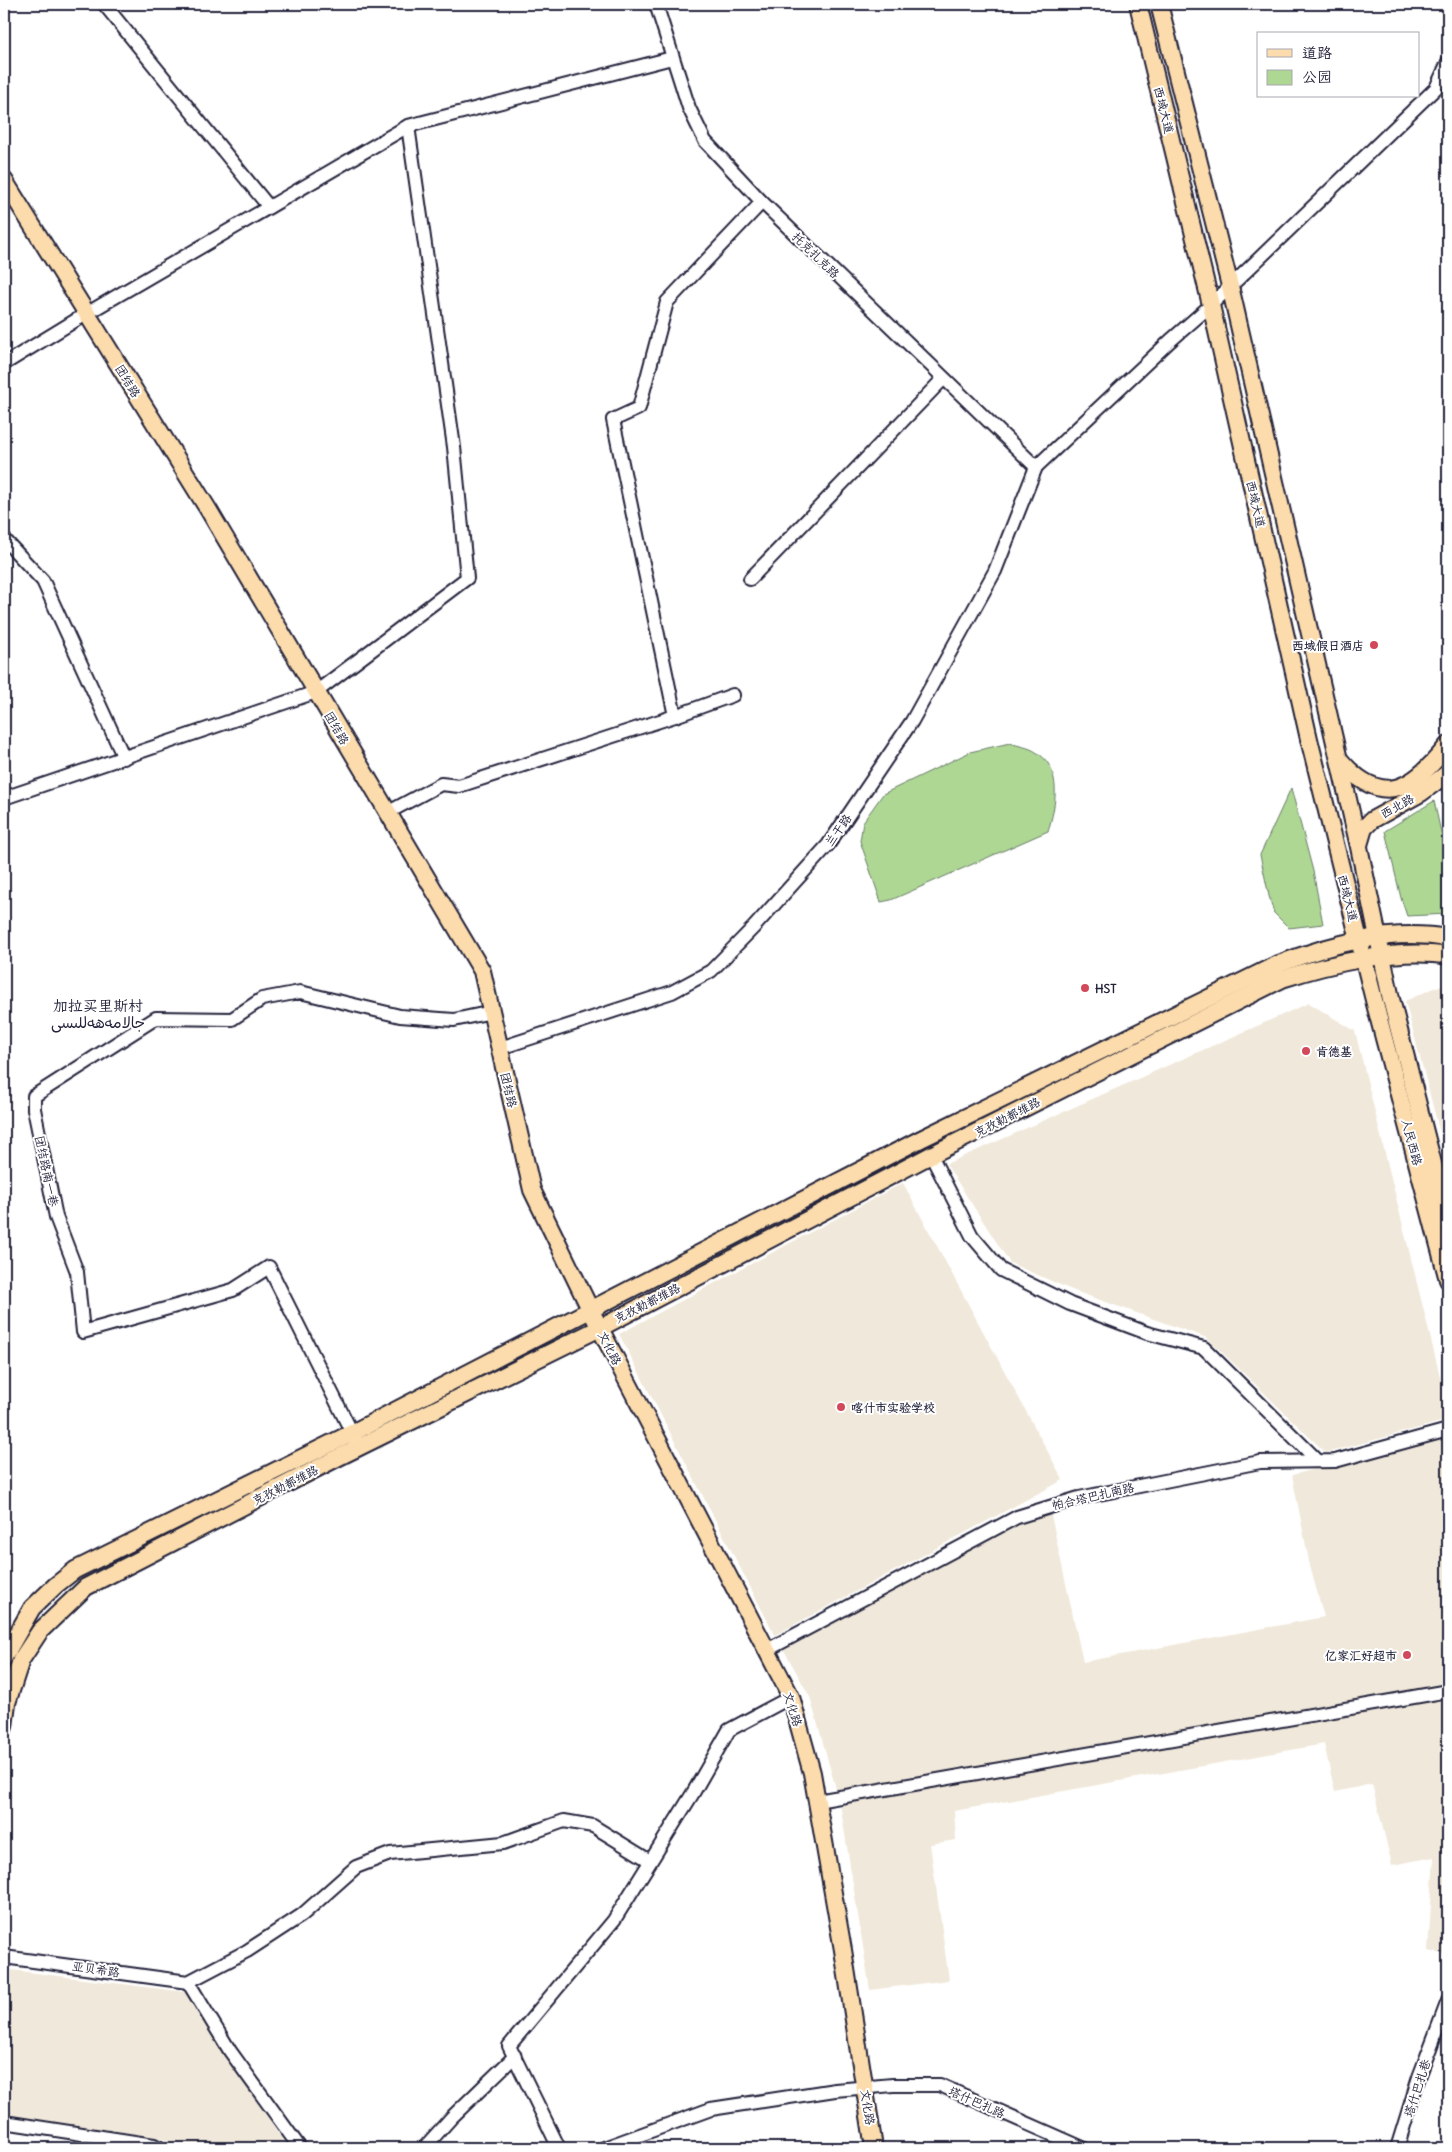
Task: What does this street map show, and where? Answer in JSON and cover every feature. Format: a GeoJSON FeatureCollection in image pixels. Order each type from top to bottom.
{"type":"FeatureCollection","features":[{"type":"Feature","properties":{"kind":"main road","name":"西域大道"},"geometry":{"type":"LineString","coordinates":[[1138,4],[1211,306],[1309,739],[1374,1004]]}},
{"type":"Feature","properties":{"kind":"main road","name":"西域大道"},"geometry":{"type":"LineString","coordinates":[[1159,4],[1230,286],[1392,999]]}},
{"type":"Feature","properties":{"kind":"main road","name":"团结路"},"geometry":{"type":"LineString","coordinates":[[4,180],[208,509],[482,971],[532,1190],[591,1311]]}},
{"type":"Feature","properties":{"kind":"main road","name":"西北路"},"geometry":{"type":"LineString","coordinates":[[1338,757],[1352,774],[1370,785],[1384,789],[1397,788],[1419,778],[1430,768],[1448,745]]}},
{"type":"Feature","properties":{"kind":"main road","name":"西北路"},"geometry":{"type":"LineString","coordinates":[[1359,847],[1364,828],[1372,820],[1421,793],[1448,773]]}},
{"type":"Feature","properties":{"kind":"main road","name":"克孜勒都维路"},"geometry":{"type":"LineString","coordinates":[[4,1727],[5,1703],[21,1660],[40,1631],[86,1587],[591,1311],[922,1139],[1276,965],[1319,949],[1378,937],[1405,934],[1448,938]]}},
{"type":"Feature","properties":{"kind":"main road","name":"克孜勒都维路"},"geometry":{"type":"LineString","coordinates":[[4,1657],[32,1608],[75,1570],[600,1328],[931,1155],[1282,979],[1323,965],[1363,959],[1408,954],[1448,956]]}},
{"type":"Feature","properties":{"kind":"main road","name":"人民西路"},"geometry":{"type":"LineString","coordinates":[[1392,999],[1448,1222]]}},
{"type":"Feature","properties":{"kind":"main road","name":"人民西路"},"geometry":{"type":"LineString","coordinates":[[1374,1004],[1448,1280]]}},
{"type":"Feature","properties":{"kind":"main road","name":"文化路"},"geometry":{"type":"LineString","coordinates":[[591,1311],[791,1698],[812,1773],[844,1950],[874,2148]]}},
{"type":"Feature","properties":{"kind":"street"},"geometry":{"type":"LineString","coordinates":[[104,4],[269,207]]}},
{"type":"Feature","properties":{"kind":"street","name":"托克扎克路"},"geometry":{"type":"LineString","coordinates":[[656,4],[689,108],[705,141],[762,202],[1036,467]]}},
{"type":"Feature","properties":{"kind":"street"},"geometry":{"type":"LineString","coordinates":[[4,364],[408,126],[672,58]]}},
{"type":"Feature","properties":{"kind":"street"},"geometry":{"type":"LineString","coordinates":[[1036,467],[1170,341],[1211,306],[1436,88],[1448,62]]}},
{"type":"Feature","properties":{"kind":"street"},"geometry":{"type":"LineString","coordinates":[[4,798],[316,692],[467,578],[454,447],[408,126]]}},
{"type":"Feature","properties":{"kind":"street"},"geometry":{"type":"LineString","coordinates":[[675,716],[613,420],[638,408],[667,302],[762,202]]}},
{"type":"Feature","properties":{"kind":"street"},"geometry":{"type":"LineString","coordinates":[[750,579],[943,379]]}},
{"type":"Feature","properties":{"kind":"street","name":"兰干路"},"geometry":{"type":"LineString","coordinates":[[500,1048],[672,992],[711,971],[754,927],[828,845],[912,721],[995,571],[1036,467]]}},
{"type":"Feature","properties":{"kind":"street"},"geometry":{"type":"LineString","coordinates":[[4,538],[43,581],[124,758]]}},
{"type":"Feature","properties":{"kind":"street"},"geometry":{"type":"LineString","coordinates":[[387,813],[441,784],[458,786],[675,716],[733,695]]}},
{"type":"Feature","properties":{"kind":"street","name":"团结路南一巷"},"geometry":{"type":"LineString","coordinates":[[356,1440],[269,1267],[233,1290],[83,1332],[77,1272],[56,1217],[34,1109],[34,1096],[156,1018],[232,1019],[262,999],[300,992],[400,1016],[454,1020],[492,1012]]}},
{"type":"Feature","properties":{"kind":"street"},"geometry":{"type":"LineString","coordinates":[[931,1155],[972,1236],[1001,1270],[1070,1304],[1147,1333],[1204,1348],[1318,1461]]}},
{"type":"Feature","properties":{"kind":"street","name":"帕合塔巴扎南路"},"geometry":{"type":"LineString","coordinates":[[766,1650],[1017,1517],[1079,1498],[1260,1462],[1335,1461],[1448,1430]]}},
{"type":"Feature","properties":{"kind":"street"},"geometry":{"type":"LineString","coordinates":[[817,1801],[1448,1691]]}},
{"type":"Feature","properties":{"kind":"street"},"geometry":{"type":"LineString","coordinates":[[559,2148],[509,2046],[614,1920],[729,1730],[791,1698]]}},
{"type":"Feature","properties":{"kind":"street"},"geometry":{"type":"LineString","coordinates":[[300,2148],[230,2051],[188,1982],[247,1951],[302,1915],[356,1867],[390,1854],[503,1843],[564,1821],[593,1826],[650,1861]]}},
{"type":"Feature","properties":{"kind":"street","name":"亚贝希路"},"geometry":{"type":"LineString","coordinates":[[4,1956],[188,1982]]}},
{"type":"Feature","properties":{"kind":"street","name":"塔什巴扎巷"},"geometry":{"type":"LineString","coordinates":[[1397,2148],[1419,2077],[1448,2001]]}},
{"type":"Feature","properties":{"kind":"street"},"geometry":{"type":"LineString","coordinates":[[424,2148],[452,2117],[515,2056]]}},
{"type":"Feature","properties":{"kind":"street","name":"塔什巴扎路"},"geometry":{"type":"LineString","coordinates":[[604,2148],[711,2109],[865,2087],[893,2085],[940,2085],[1083,2148]]}},
{"type":"Feature","properties":{"kind":"street"},"geometry":{"type":"LineString","coordinates":[[4,2122],[154,2145],[160,2148]]}},
{"type":"Feature","properties":{"kind":"shaded area"},"geometry":{"type":"Polygon","coordinates":[[[1448,982],[1448,1163],[1405,1001],[1448,982]]]}},
{"type":"Feature","properties":{"kind":"shaded area"},"geometry":{"type":"Polygon","coordinates":[[[1309,1003],[1355,1031],[1448,1409],[1448,1420],[1326,1453],[1207,1338],[1072,1290],[1010,1263],[946,1164],[1309,1003]]]}},
{"type":"Feature","properties":{"kind":"shaded area","name":"喀什市实验学校"},"geometry":{"type":"Polygon","coordinates":[[[903,1183],[1063,1480],[775,1635],[619,1334],[903,1183]]]}},
{"type":"Feature","properties":{"kind":"shaded area"},"geometry":{"type":"Polygon","coordinates":[[[1448,1435],[1448,1955],[1428,1951],[1434,1857],[1392,1865],[1372,1784],[1335,1792],[1324,1744],[954,1811],[956,1840],[930,1844],[949,1980],[870,1990],[840,1803],[810,1697],[784,1650],[993,1536],[1028,1520],[1051,1515],[1083,1662],[1324,1617],[1310,1566],[1292,1475],[1448,1435]]]}},
{"type":"Feature","properties":{"kind":"shaded area"},"geometry":{"type":"Polygon","coordinates":[[[4,1969],[185,1992],[288,2148],[181,2148],[161,2138],[4,2114],[4,1969]]]}},
{"type":"Feature","properties":{"kind":"green space"},"geometry":{"type":"Polygon","coordinates":[[[1010,743],[1036,752],[1045,759],[1054,777],[1055,799],[1048,831],[891,900],[881,902],[860,841],[863,822],[883,794],[970,752],[1010,743]]]}},
{"type":"Feature","properties":{"kind":"green space"},"geometry":{"type":"Polygon","coordinates":[[[1291,788],[1313,871],[1323,924],[1289,928],[1274,913],[1260,855],[1291,788]]]}},
{"type":"Feature","properties":{"kind":"green space"},"geometry":{"type":"Polygon","coordinates":[[[1434,801],[1448,864],[1448,914],[1407,916],[1385,831],[1434,801]]]}},
{"type":"Feature","properties":{"kind":"place","name":"西域假日酒店"},"geometry":{"type":"Point","coordinates":[1374,645]}},
{"type":"Feature","properties":{"kind":"place","name":"HST"},"geometry":{"type":"Point","coordinates":[1085,988]}},
{"type":"Feature","properties":{"kind":"place","name":"肯德基"},"geometry":{"type":"Point","coordinates":[1306,1051]}},
{"type":"Feature","properties":{"kind":"place","name":"喀什市实验学校"},"geometry":{"type":"Point","coordinates":[841,1407]}},
{"type":"Feature","properties":{"kind":"place","name":"亿家汇好超市"},"geometry":{"type":"Point","coordinates":[1407,1655]}},
{"type":"Feature","properties":{"kind":"district","name":"加拉买里斯村 جالامەھەللىسى"},"geometry":{"type":"Point","coordinates":[98,1014]}}]}
